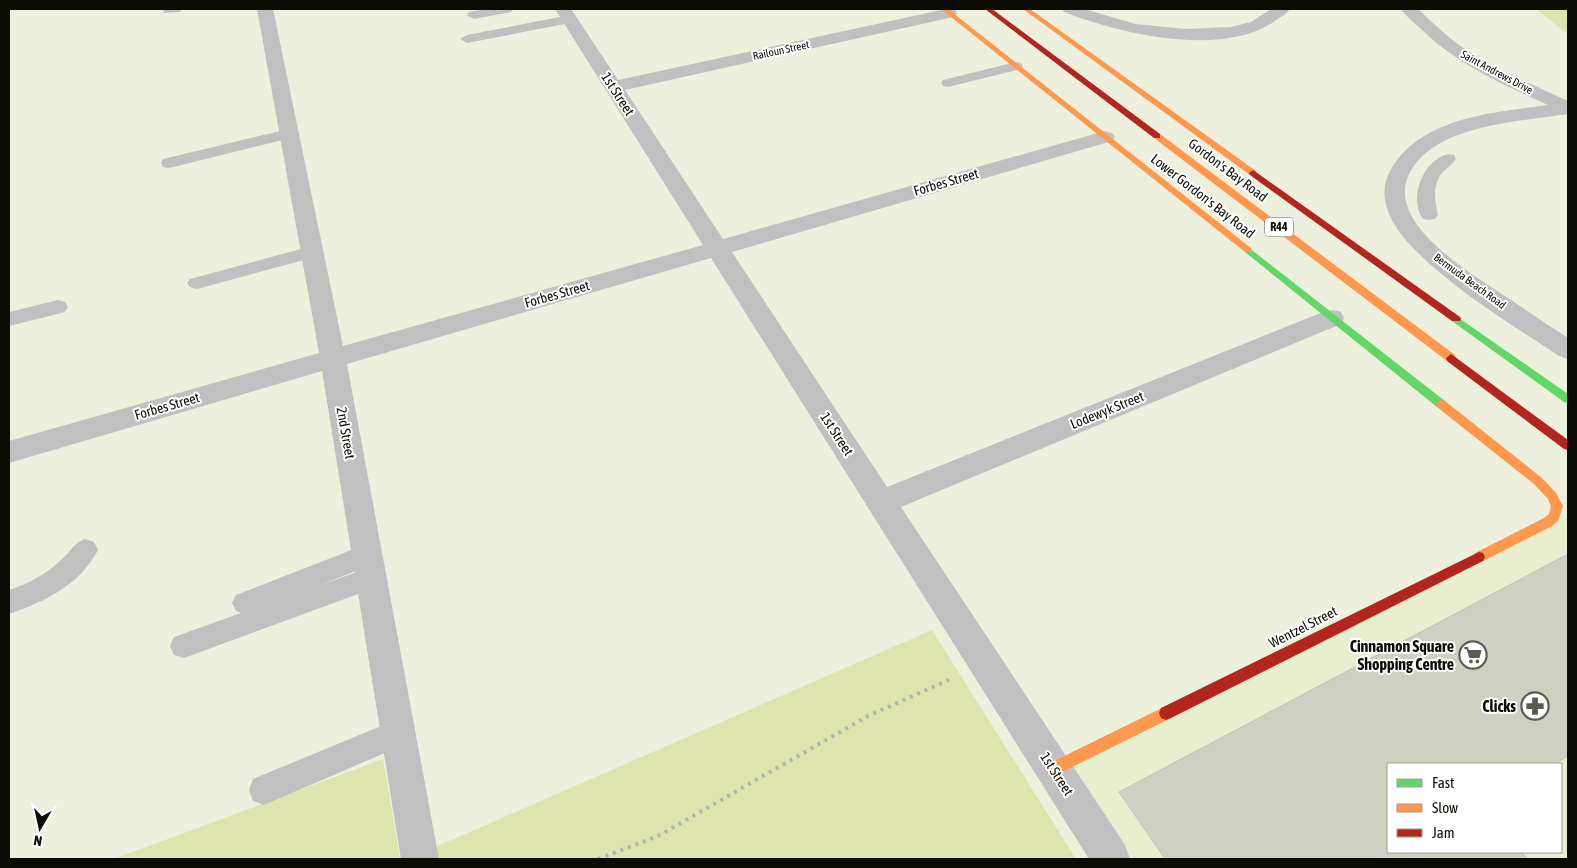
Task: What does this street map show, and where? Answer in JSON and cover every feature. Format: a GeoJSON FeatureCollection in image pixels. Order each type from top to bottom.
{"type":"FeatureCollection","features":[{"type":"Feature","properties":{"kind":"main road","name":"Gordon's Bay Road"},"geometry":{"type":"LineString","coordinates":[[988,9],[1568,446]]}},
{"type":"Feature","properties":{"kind":"main road","name":"Gordon's Bay Road"},"geometry":{"type":"LineString","coordinates":[[1026,9],[1568,399]]}},
{"type":"Feature","properties":{"kind":"main road","name":"Lower Gordon's Bay Road"},"geometry":{"type":"LineString","coordinates":[[946,11],[1547,488],[1557,504]]}},
{"type":"Feature","properties":{"kind":"main road","name":"Wentzel Street"},"geometry":{"type":"LineString","coordinates":[[1053,769],[1548,522],[1557,512],[1557,504]]}},
{"type":"Feature","properties":{"kind":"street","name":"2nd Street"},"geometry":{"type":"LineString","coordinates":[[265,9],[333,358],[420,859]]}},
{"type":"Feature","properties":{"kind":"street"},"geometry":{"type":"LineString","coordinates":[[1070,9],[1092,18],[1128,27],[1201,34],[1232,32],[1255,26],[1282,9]]}},
{"type":"Feature","properties":{"kind":"street","name":"Saint Andrews Drive"},"geometry":{"type":"LineString","coordinates":[[1409,9],[1439,38],[1465,56],[1501,77],[1568,108]]}},
{"type":"Feature","properties":{"kind":"street","name":"1st Street"},"geometry":{"type":"LineString","coordinates":[[566,11],[1111,859]]}},
{"type":"Feature","properties":{"kind":"street","name":"Railoun Street"},"geometry":{"type":"LineString","coordinates":[[614,87],[946,11]]}},
{"type":"Feature","properties":{"kind":"street"},"geometry":{"type":"LineString","coordinates":[[1397,174],[1415,151],[1426,142],[1453,130],[1568,108]]}},
{"type":"Feature","properties":{"kind":"street","name":"Forbes Street"},"geometry":{"type":"LineString","coordinates":[[9,452],[1105,137]]}},
{"type":"Feature","properties":{"kind":"street","name":"Bermuda Beach Road"},"geometry":{"type":"LineString","coordinates":[[1397,174],[1394,185],[1398,209],[1404,222],[1426,248],[1451,270],[1568,350]]}},
{"type":"Feature","properties":{"kind":"street","name":"Lodewyk Street"},"geometry":{"type":"LineString","coordinates":[[881,502],[1332,318]]}},
{"type":"Feature","properties":{"kind":"lane"},"geometry":{"type":"LineString","coordinates":[[474,15],[506,9]]}},
{"type":"Feature","properties":{"kind":"lane"},"geometry":{"type":"LineString","coordinates":[[467,40],[566,11]]}},
{"type":"Feature","properties":{"kind":"lane"},"geometry":{"type":"LineString","coordinates":[[948,83],[1016,66]]}},
{"type":"Feature","properties":{"kind":"lane"},"geometry":{"type":"LineString","coordinates":[[168,163],[289,134]]}},
{"type":"Feature","properties":{"kind":"lane"},"geometry":{"type":"LineString","coordinates":[[1429,215],[1426,203],[1427,183],[1438,166],[1448,159]]}},
{"type":"Feature","properties":{"kind":"lane"},"geometry":{"type":"LineString","coordinates":[[1397,174],[1427,183]]}},
{"type":"Feature","properties":{"kind":"lane"},"geometry":{"type":"LineString","coordinates":[[197,283],[312,252]]}},
{"type":"Feature","properties":{"kind":"lane"},"geometry":{"type":"LineString","coordinates":[[9,319],[58,307]]}},
{"type":"Feature","properties":{"kind":"lane"},"geometry":{"type":"LineString","coordinates":[[9,602],[51,583],[70,570],[85,550]]}},
{"type":"Feature","properties":{"kind":"lane"},"geometry":{"type":"LineString","coordinates":[[245,603],[370,567]]}},
{"type":"Feature","properties":{"kind":"lane"},"geometry":{"type":"LineString","coordinates":[[184,646],[370,567]]}},
{"type":"Feature","properties":{"kind":"lane"},"geometry":{"type":"LineString","coordinates":[[264,790],[398,733]]}},
{"type":"Feature","properties":{"kind":"path"},"geometry":{"type":"LineString","coordinates":[[598,859],[658,836],[868,716],[985,663]]}},
{"type":"Feature","properties":{"kind":"shaded area","name":"Cinnamon Square Shopping Centre"},"geometry":{"type":"Polygon","coordinates":[[[1568,517],[1568,859],[1115,859],[1057,770],[1568,517]]]}},
{"type":"Feature","properties":{"kind":"green space"},"geometry":{"type":"Polygon","coordinates":[[[1536,9],[1568,9],[1568,34],[1536,9]]]}},
{"type":"Feature","properties":{"kind":"green space"},"geometry":{"type":"Polygon","coordinates":[[[932,630],[1076,859],[408,859],[932,630]]]}},
{"type":"Feature","properties":{"kind":"green space"},"geometry":{"type":"Polygon","coordinates":[[[383,759],[400,859],[114,859],[383,759]]]}},
{"type":"Feature","properties":{"kind":"building","name":"Cinnamon Square Shopping Centre"},"geometry":{"type":"Polygon","coordinates":[[[1568,554],[1568,756],[1557,763],[1387,763],[1387,853],[1522,853],[1528,859],[1165,859],[1119,792],[1568,554]]]}},
{"type":"Feature","properties":{"kind":"traffic: fast"},"geometry":{"type":"LineString","coordinates":[[1248,250],[1441,404]]}},
{"type":"Feature","properties":{"kind":"traffic: fast"},"geometry":{"type":"LineString","coordinates":[[1456,319],[1568,399]]}},
{"type":"Feature","properties":{"kind":"traffic: slow"},"geometry":{"type":"LineString","coordinates":[[944,9],[1248,250]]}},
{"type":"Feature","properties":{"kind":"traffic: slow"},"geometry":{"type":"LineString","coordinates":[[1026,9],[1253,173]]}},
{"type":"Feature","properties":{"kind":"traffic: slow"},"geometry":{"type":"LineString","coordinates":[[1157,136],[1451,358]]}},
{"type":"Feature","properties":{"kind":"traffic: slow"},"geometry":{"type":"LineString","coordinates":[[1441,404],[1538,481],[1552,496],[1557,506],[1554,517],[1548,522],[1479,557]]}},
{"type":"Feature","properties":{"kind":"traffic: slow"},"geometry":{"type":"LineString","coordinates":[[1053,769],[1166,713]]}},
{"type":"Feature","properties":{"kind":"traffic: jam"},"geometry":{"type":"LineString","coordinates":[[988,9],[1157,136]]}},
{"type":"Feature","properties":{"kind":"traffic: jam"},"geometry":{"type":"LineString","coordinates":[[1253,173],[1456,319]]}},
{"type":"Feature","properties":{"kind":"traffic: jam"},"geometry":{"type":"LineString","coordinates":[[1451,358],[1568,446]]}},
{"type":"Feature","properties":{"kind":"traffic: jam"},"geometry":{"type":"LineString","coordinates":[[1166,713],[1479,557]]}},
{"type":"Feature","properties":{"kind":"place","name":"Cinnamon Square Shopping Centre"},"geometry":{"type":"Point","coordinates":[1473,655]}},
{"type":"Feature","properties":{"kind":"place","name":"Clicks"},"geometry":{"type":"Point","coordinates":[1535,706]}}]}
